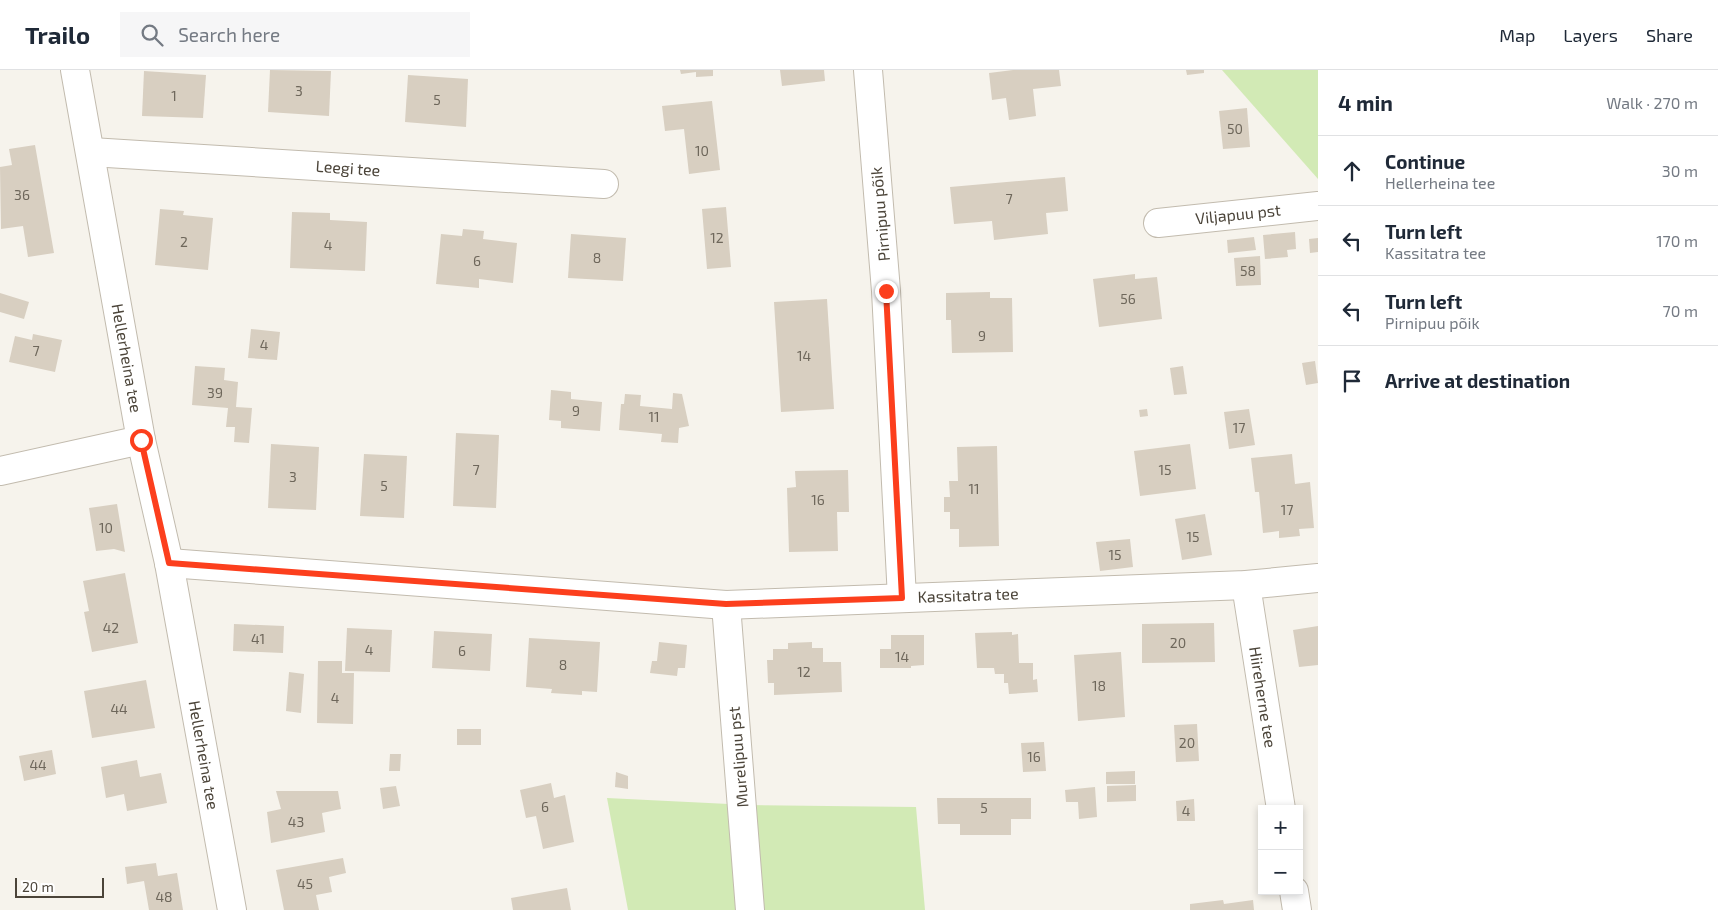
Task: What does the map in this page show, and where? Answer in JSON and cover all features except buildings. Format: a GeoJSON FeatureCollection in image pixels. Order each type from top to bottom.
{"type":"FeatureCollection","features":[{"type":"Feature","properties":{"kind":"street","name":"Hellerheina tee"},"geometry":{"type":"LineString","coordinates":[[75,70],[141,440],[169,563],[232,910]]}},
{"type":"Feature","properties":{"kind":"street","name":"Pirnipuu põik"},"geometry":{"type":"LineString","coordinates":[[868,70],[886,291],[902,598]]}},
{"type":"Feature","properties":{"kind":"street","name":"Leegi tee"},"geometry":{"type":"LineString","coordinates":[[91,152],[604,184]]}},
{"type":"Feature","properties":{"kind":"street","name":"Viljapuu pst"},"geometry":{"type":"LineString","coordinates":[[1158,223],[1318,206]]}},
{"type":"Feature","properties":{"kind":"street"},"geometry":{"type":"LineString","coordinates":[[0,471],[141,440]]}},
{"type":"Feature","properties":{"kind":"street","name":"Kassitatra tee"},"geometry":{"type":"LineString","coordinates":[[169,563],[726,604],[1246,585],[1318,578]]}},
{"type":"Feature","properties":{"kind":"street","name":"Hiireherne tee"},"geometry":{"type":"LineString","coordinates":[[1246,585],[1280,805]]}},
{"type":"Feature","properties":{"kind":"street","name":"Murelipuu pst"},"geometry":{"type":"LineString","coordinates":[[726,604],[750,910]]}},
{"type":"Feature","properties":{"kind":"street"},"geometry":{"type":"LineString","coordinates":[[1295,895],[1297,910]]}},
{"type":"Feature","properties":{"kind":"green space"},"geometry":{"type":"Polygon","coordinates":[[[1222,70],[1318,70],[1318,179],[1222,70]]]}},
{"type":"Feature","properties":{"kind":"green space"},"geometry":{"type":"Polygon","coordinates":[[[607,798],[749,805],[916,807],[925,910],[628,910],[607,798]]]}},
{"type":"Feature","properties":{"kind":"route"},"geometry":{"type":"LineString","coordinates":[[141,440],[169,563],[726,604],[902,598],[886,291]]}}]}
